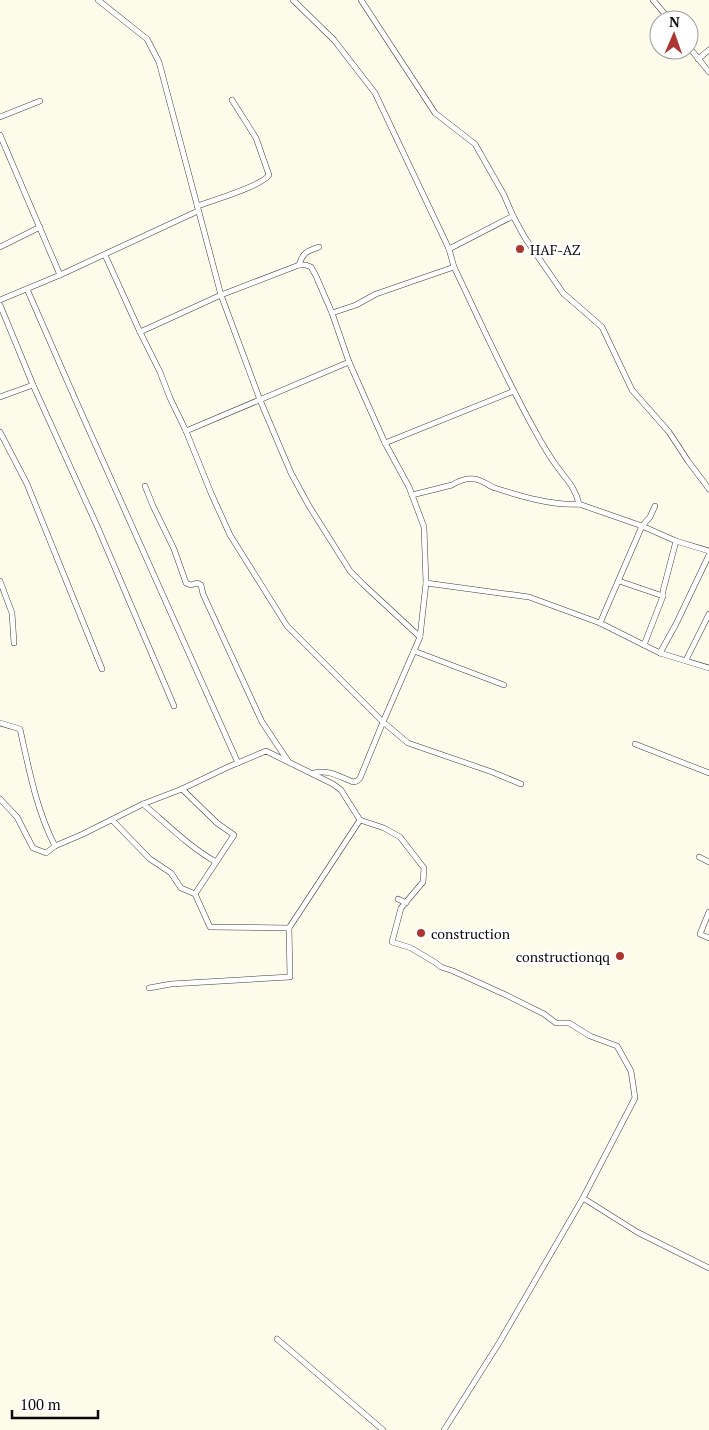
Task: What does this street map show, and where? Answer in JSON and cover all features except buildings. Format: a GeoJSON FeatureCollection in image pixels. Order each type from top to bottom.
{"type":"FeatureCollection","features":[{"type":"Feature","properties":{"kind":"street"},"geometry":{"type":"LineString","coordinates":[[98,0],[146,39],[159,62],[221,295],[260,400],[291,473],[335,549],[350,571],[420,637]]}},
{"type":"Feature","properties":{"kind":"street"},"geometry":{"type":"LineString","coordinates":[[293,0],[334,40],[375,93],[449,249],[454,267],[514,391],[558,468],[570,481],[577,494],[579,504]]}},
{"type":"Feature","properties":{"kind":"street"},"geometry":{"type":"LineString","coordinates":[[361,0],[435,113],[476,144],[525,238],[563,293],[602,327],[632,390],[668,432],[709,489]]}},
{"type":"Feature","properties":{"kind":"street"},"geometry":{"type":"LineString","coordinates":[[653,0],[662,10]]}},
{"type":"Feature","properties":{"kind":"street"},"geometry":{"type":"LineString","coordinates":[[699,58],[709,50]]}},
{"type":"Feature","properties":{"kind":"street"},"geometry":{"type":"LineString","coordinates":[[699,60],[709,72]]}},
{"type":"Feature","properties":{"kind":"street"},"geometry":{"type":"LineString","coordinates":[[0,300],[105,255],[197,208],[263,181],[269,175],[256,138],[232,100]]}},
{"type":"Feature","properties":{"kind":"street"},"geometry":{"type":"LineString","coordinates":[[0,117],[40,101]]}},
{"type":"Feature","properties":{"kind":"street"},"geometry":{"type":"LineString","coordinates":[[0,135],[60,275]]}},
{"type":"Feature","properties":{"kind":"street"},"geometry":{"type":"LineString","coordinates":[[449,249],[513,216]]}},
{"type":"Feature","properties":{"kind":"street"},"geometry":{"type":"LineString","coordinates":[[0,246],[40,227]]}},
{"type":"Feature","properties":{"kind":"street"},"geometry":{"type":"LineString","coordinates":[[299,266],[301,258],[306,252],[319,247]]}},
{"type":"Feature","properties":{"kind":"street"},"geometry":{"type":"LineString","coordinates":[[105,255],[160,372],[230,535],[288,626],[383,722],[408,743],[521,784]]}},
{"type":"Feature","properties":{"kind":"street"},"geometry":{"type":"LineString","coordinates":[[140,332],[221,295],[299,266],[306,265],[311,267],[332,313],[349,362],[385,442],[409,487],[424,527],[426,583],[420,637],[360,778],[353,782],[327,772],[313,773]]}},
{"type":"Feature","properties":{"kind":"street"},"geometry":{"type":"LineString","coordinates":[[332,313],[356,305],[376,294],[454,267]]}},
{"type":"Feature","properties":{"kind":"street"},"geometry":{"type":"LineString","coordinates":[[27,289],[238,763]]}},
{"type":"Feature","properties":{"kind":"street"},"geometry":{"type":"LineString","coordinates":[[0,306],[33,386],[98,528],[174,706]]}},
{"type":"Feature","properties":{"kind":"street"},"geometry":{"type":"LineString","coordinates":[[186,431],[349,362]]}},
{"type":"Feature","properties":{"kind":"street"},"geometry":{"type":"LineString","coordinates":[[0,397],[33,386]]}},
{"type":"Feature","properties":{"kind":"street"},"geometry":{"type":"LineString","coordinates":[[385,442],[514,391]]}},
{"type":"Feature","properties":{"kind":"street"},"geometry":{"type":"LineString","coordinates":[[0,432],[26,484],[102,669]]}},
{"type":"Feature","properties":{"kind":"street"},"geometry":{"type":"LineString","coordinates":[[412,495],[452,485],[458,481],[476,478],[489,486],[521,496],[570,505],[579,504],[642,526],[709,553],[676,624],[660,652]]}},
{"type":"Feature","properties":{"kind":"street"},"geometry":{"type":"LineString","coordinates":[[145,486],[174,549],[186,584],[197,583],[200,585],[262,722],[288,762]]}},
{"type":"Feature","properties":{"kind":"street"},"geometry":{"type":"LineString","coordinates":[[600,623],[642,526],[650,517],[655,506]]}},
{"type":"Feature","properties":{"kind":"street"},"geometry":{"type":"LineString","coordinates":[[644,645],[663,596],[676,541]]}},
{"type":"Feature","properties":{"kind":"street"},"geometry":{"type":"LineString","coordinates":[[619,581],[663,596]]}},
{"type":"Feature","properties":{"kind":"street"},"geometry":{"type":"LineString","coordinates":[[0,582],[12,613],[14,643]]}},
{"type":"Feature","properties":{"kind":"street"},"geometry":{"type":"LineString","coordinates":[[426,583],[529,597],[600,623],[660,652],[708,666]]}},
{"type":"Feature","properties":{"kind":"street"},"geometry":{"type":"LineString","coordinates":[[686,660],[709,614]]}},
{"type":"Feature","properties":{"kind":"street"},"geometry":{"type":"LineString","coordinates":[[414,651],[504,685]]}},
{"type":"Feature","properties":{"kind":"street"},"geometry":{"type":"LineString","coordinates":[[0,723],[20,729],[40,812],[55,846]]}},
{"type":"Feature","properties":{"kind":"street"},"geometry":{"type":"LineString","coordinates":[[635,744],[709,773]]}},
{"type":"Feature","properties":{"kind":"street"},"geometry":{"type":"LineString","coordinates":[[0,799],[17,817],[33,848],[46,852],[143,804],[182,789],[266,751],[334,784],[341,790],[360,820],[384,828],[400,837],[424,868],[423,882],[401,908],[392,942],[412,948],[441,967],[506,995],[544,1014],[556,1023],[569,1023],[590,1036],[617,1046],[631,1071],[635,1098],[583,1198],[499,1343],[444,1430]]}},
{"type":"Feature","properties":{"kind":"street"},"geometry":{"type":"LineString","coordinates":[[182,789],[217,823],[234,835],[195,894]]}},
{"type":"Feature","properties":{"kind":"street"},"geometry":{"type":"LineString","coordinates":[[143,804],[182,839],[201,854],[216,862]]}},
{"type":"Feature","properties":{"kind":"street"},"geometry":{"type":"LineString","coordinates":[[112,820],[150,859],[171,873],[181,888],[195,894],[210,927],[289,928]]}},
{"type":"Feature","properties":{"kind":"street"},"geometry":{"type":"LineString","coordinates":[[149,988],[193,982],[288,978],[290,975],[289,928],[360,820]]}},
{"type":"Feature","properties":{"kind":"street"},"geometry":{"type":"LineString","coordinates":[[699,857],[709,862]]}},
{"type":"Feature","properties":{"kind":"street"},"geometry":{"type":"LineString","coordinates":[[398,898],[406,902]]}},
{"type":"Feature","properties":{"kind":"street"},"geometry":{"type":"LineString","coordinates":[[709,912],[700,934],[709,938]]}},
{"type":"Feature","properties":{"kind":"street"},"geometry":{"type":"LineString","coordinates":[[583,1198],[637,1232],[709,1268]]}},
{"type":"Feature","properties":{"kind":"street"},"geometry":{"type":"LineString","coordinates":[[277,1339],[383,1430]]}},
{"type":"Feature","properties":{"kind":"place","name":"HAF-AZ"},"geometry":{"type":"Point","coordinates":[520,249]}},
{"type":"Feature","properties":{"kind":"place","name":"construction"},"geometry":{"type":"Point","coordinates":[421,933]}},
{"type":"Feature","properties":{"kind":"place","name":"constructionqq"},"geometry":{"type":"Point","coordinates":[620,956]}}]}
